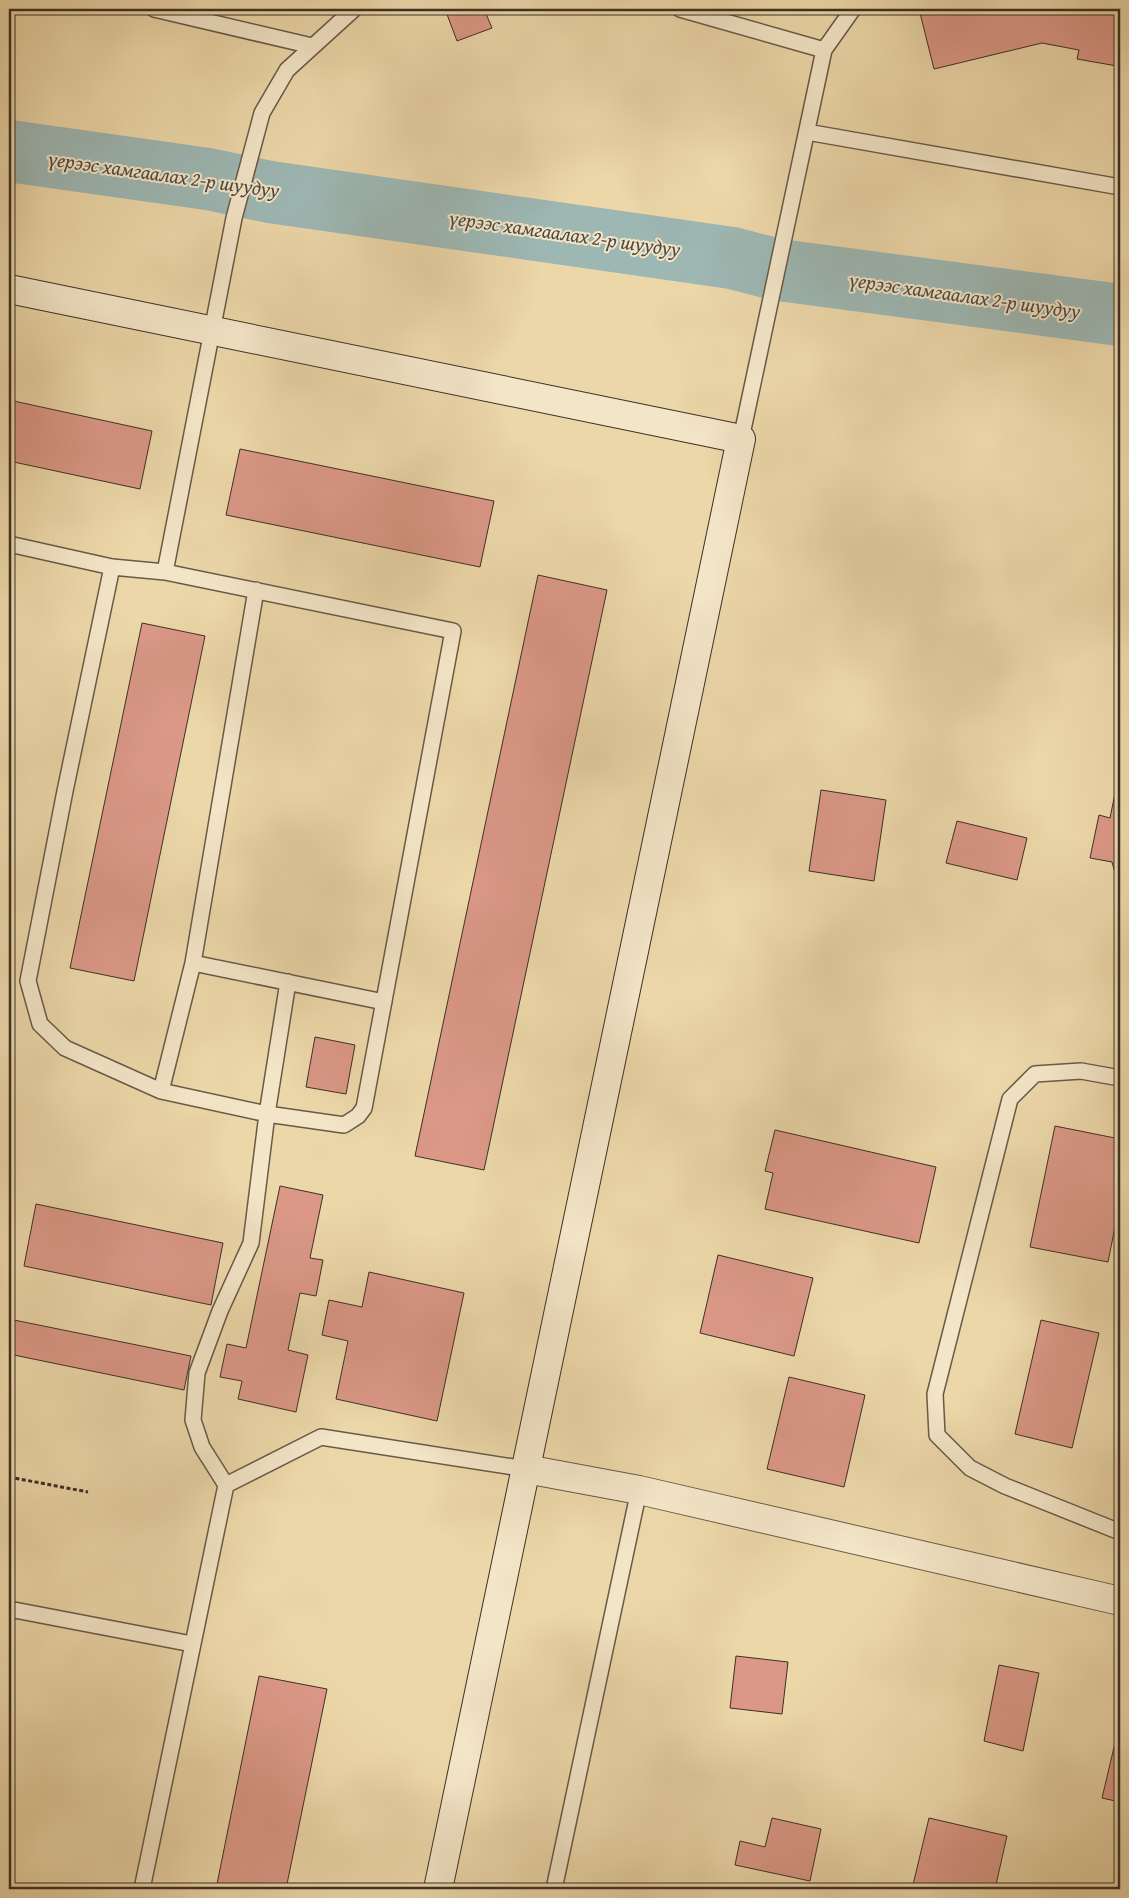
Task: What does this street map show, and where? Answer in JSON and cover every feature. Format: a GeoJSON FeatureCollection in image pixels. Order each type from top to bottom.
{"type":"FeatureCollection","features":[{"type":"Feature","properties":{"kind":"main road"},"geometry":{"type":"LineString","coordinates":[[9,289],[741,439],[438,1889]]}},
{"type":"Feature","properties":{"kind":"main road"},"geometry":{"type":"LineString","coordinates":[[526,1470],[639,1490],[1120,1601]]}},
{"type":"Feature","properties":{"kind":"lane"},"geometry":{"type":"LineString","coordinates":[[154,9],[312,46]]}},
{"type":"Feature","properties":{"kind":"lane"},"geometry":{"type":"LineString","coordinates":[[165,572],[214,331],[234,218],[262,113],[287,70],[354,9]]}},
{"type":"Feature","properties":{"kind":"lane"},"geometry":{"type":"LineString","coordinates":[[680,9],[824,50]]}},
{"type":"Feature","properties":{"kind":"lane"},"geometry":{"type":"LineString","coordinates":[[741,439],[824,50],[853,9]]}},
{"type":"Feature","properties":{"kind":"lane"},"geometry":{"type":"LineString","coordinates":[[806,132],[1120,187]]}},
{"type":"Feature","properties":{"kind":"lane"},"geometry":{"type":"LineString","coordinates":[[9,544],[112,567],[165,572],[453,631],[364,1108],[358,1116],[344,1125],[267,1114],[161,1090],[65,1048],[40,1024],[28,981],[64,791],[112,567]]}},
{"type":"Feature","properties":{"kind":"lane"},"geometry":{"type":"LineString","coordinates":[[161,1090],[193,963],[256,590]]}},
{"type":"Feature","properties":{"kind":"lane"},"geometry":{"type":"LineString","coordinates":[[193,963],[384,1002]]}},
{"type":"Feature","properties":{"kind":"lane"},"geometry":{"type":"LineString","coordinates":[[142,1889],[226,1485],[202,1447],[193,1420],[197,1374],[220,1311],[251,1243],[267,1114],[288,982]]}},
{"type":"Feature","properties":{"kind":"lane"},"geometry":{"type":"LineString","coordinates":[[1120,1078],[1081,1071],[1036,1074],[1010,1099],[935,1394],[937,1435],[970,1468],[1005,1486],[1120,1532]]}},
{"type":"Feature","properties":{"kind":"lane"},"geometry":{"type":"LineString","coordinates":[[226,1485],[321,1437],[526,1470]]}},
{"type":"Feature","properties":{"kind":"lane"},"geometry":{"type":"LineString","coordinates":[[554,1889],[639,1490]]}},
{"type":"Feature","properties":{"kind":"lane"},"geometry":{"type":"LineString","coordinates":[[9,1609],[192,1644]]}},
{"type":"Feature","properties":{"kind":"path"},"geometry":{"type":"LineString","coordinates":[[9,1477],[88,1492]]}},
{"type":"Feature","properties":{"kind":"building"},"geometry":{"type":"Polygon","coordinates":[[[445,9],[484,9],[492,28],[457,41],[445,9]]]}},
{"type":"Feature","properties":{"kind":"building"},"geometry":{"type":"Polygon","coordinates":[[[919,9],[1120,9],[1120,56],[1117,66],[1077,59],[1079,50],[1042,43],[934,69],[919,9]]]}},
{"type":"Feature","properties":{"kind":"building"},"geometry":{"type":"Polygon","coordinates":[[[9,400],[152,431],[140,489],[9,461],[9,400]]]}},
{"type":"Feature","properties":{"kind":"building"},"geometry":{"type":"Polygon","coordinates":[[[240,449],[494,501],[480,567],[226,515],[240,449]]]}},
{"type":"Feature","properties":{"kind":"building"},"geometry":{"type":"Polygon","coordinates":[[[538,575],[607,590],[484,1170],[415,1156],[538,575]]]}},
{"type":"Feature","properties":{"kind":"building"},"geometry":{"type":"Polygon","coordinates":[[[142,623],[205,636],[134,981],[70,968],[142,623]]]}},
{"type":"Feature","properties":{"kind":"building"},"geometry":{"type":"Polygon","coordinates":[[[1119,774],[1120,874],[1115,873],[1112,862],[1090,858],[1099,815],[1110,818],[1119,774]]]}},
{"type":"Feature","properties":{"kind":"building"},"geometry":{"type":"Polygon","coordinates":[[[821,790],[886,800],[874,881],[809,871],[821,790]]]}},
{"type":"Feature","properties":{"kind":"building"},"geometry":{"type":"Polygon","coordinates":[[[957,821],[1027,838],[1017,880],[946,863],[957,821]]]}},
{"type":"Feature","properties":{"kind":"building"},"geometry":{"type":"Polygon","coordinates":[[[315,1037],[355,1045],[346,1094],[306,1087],[315,1037]]]}},
{"type":"Feature","properties":{"kind":"building"},"geometry":{"type":"Polygon","coordinates":[[[1055,1126],[1120,1139],[1120,1202],[1108,1262],[1030,1247],[1055,1126]]]}},
{"type":"Feature","properties":{"kind":"building"},"geometry":{"type":"Polygon","coordinates":[[[775,1130],[936,1167],[919,1243],[765,1209],[773,1173],[765,1171],[775,1130]]]}},
{"type":"Feature","properties":{"kind":"building"},"geometry":{"type":"Polygon","coordinates":[[[280,1186],[323,1195],[310,1258],[323,1260],[316,1296],[300,1293],[288,1350],[308,1355],[296,1412],[238,1399],[242,1381],[220,1377],[227,1344],[246,1348],[280,1186]]]}},
{"type":"Feature","properties":{"kind":"building"},"geometry":{"type":"Polygon","coordinates":[[[36,1204],[223,1243],[211,1305],[24,1266],[36,1204]]]}},
{"type":"Feature","properties":{"kind":"building"},"geometry":{"type":"Polygon","coordinates":[[[718,1255],[813,1278],[794,1356],[700,1333],[718,1255]]]}},
{"type":"Feature","properties":{"kind":"building"},"geometry":{"type":"Polygon","coordinates":[[[369,1272],[464,1293],[437,1421],[336,1399],[348,1341],[322,1335],[329,1300],[362,1307],[369,1272]]]}},
{"type":"Feature","properties":{"kind":"building"},"geometry":{"type":"Polygon","coordinates":[[[9,1319],[191,1356],[184,1390],[9,1354],[9,1319]]]}},
{"type":"Feature","properties":{"kind":"building"},"geometry":{"type":"Polygon","coordinates":[[[1041,1320],[1099,1333],[1072,1448],[1015,1434],[1041,1320]]]}},
{"type":"Feature","properties":{"kind":"building"},"geometry":{"type":"Polygon","coordinates":[[[789,1377],[865,1395],[844,1487],[767,1469],[789,1377]]]}},
{"type":"Feature","properties":{"kind":"building"},"geometry":{"type":"Polygon","coordinates":[[[736,1656],[788,1662],[782,1714],[730,1708],[736,1656]]]}},
{"type":"Feature","properties":{"kind":"building"},"geometry":{"type":"Polygon","coordinates":[[[999,1665],[1039,1673],[1023,1751],[984,1741],[999,1665]]]}},
{"type":"Feature","properties":{"kind":"building"},"geometry":{"type":"Polygon","coordinates":[[[259,1676],[327,1689],[286,1889],[216,1889],[259,1676]]]}},
{"type":"Feature","properties":{"kind":"building"},"geometry":{"type":"Polygon","coordinates":[[[1120,1722],[1120,1802],[1102,1798],[1120,1722]]]}},
{"type":"Feature","properties":{"kind":"building"},"geometry":{"type":"Polygon","coordinates":[[[772,1818],[821,1829],[810,1881],[735,1865],[740,1841],[765,1847],[772,1818]]]}},
{"type":"Feature","properties":{"kind":"building"},"geometry":{"type":"Polygon","coordinates":[[[929,1818],[1007,1836],[995,1889],[912,1889],[929,1818]]]}},
{"type":"Feature","properties":{"kind":"waterway","name":"үерээс хамгаалах 2-р шуудуу"},"geometry":{"type":"LineString","coordinates":[[9,151],[208,179],[270,192],[732,258],[779,270],[1120,315]]}}]}
